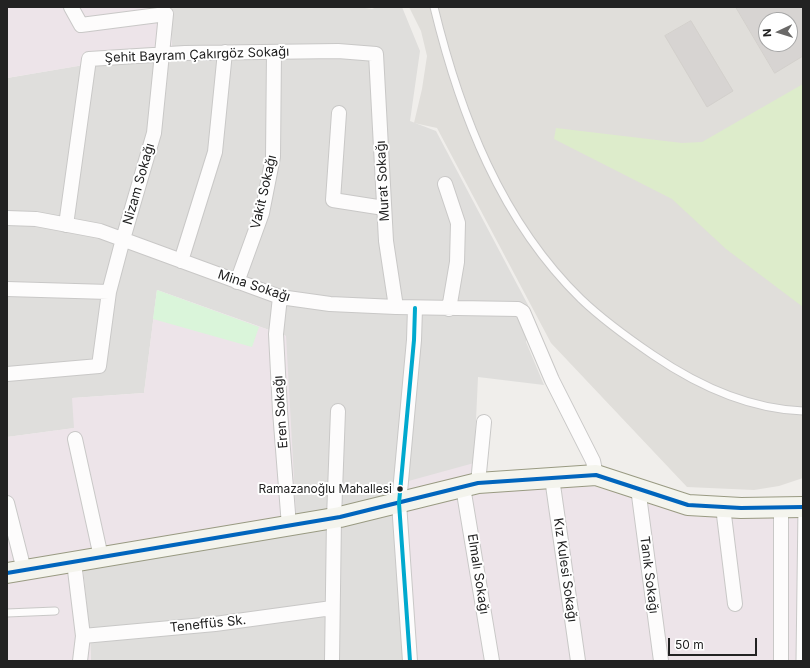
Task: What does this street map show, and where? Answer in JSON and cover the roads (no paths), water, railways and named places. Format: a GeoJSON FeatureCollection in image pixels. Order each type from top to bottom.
{"type":"FeatureCollection","features":[{"type":"Feature","properties":{"kind":"main road"},"geometry":{"type":"LineString","coordinates":[[16,572],[334,518],[471,485],[552,478],[596,475],[688,505],[722,507],[803,507]]}},
{"type":"Feature","properties":{"kind":"street","name":"Nizam Sokağı"},"geometry":{"type":"LineString","coordinates":[[7,374],[99,366],[109,292],[154,133],[166,14],[81,25],[71,7]]}},
{"type":"Feature","properties":{"kind":"street","name":"Şehit Bayram Çakırgöz Sokağı"},"geometry":{"type":"LineString","coordinates":[[66,225],[89,59],[162,54],[225,52],[338,51],[376,54]]}},
{"type":"Feature","properties":{"kind":"street"},"geometry":{"type":"LineString","coordinates":[[181,261],[214,152],[225,52]]}},
{"type":"Feature","properties":{"kind":"street","name":"Vakit Sokağı"},"geometry":{"type":"LineString","coordinates":[[237,282],[262,213],[273,157],[274,52]]}},
{"type":"Feature","properties":{"kind":"street","name":"Murat Sokağı"},"geometry":{"type":"LineString","coordinates":[[376,54],[386,241],[396,308]]}},
{"type":"Feature","properties":{"kind":"street"},"geometry":{"type":"LineString","coordinates":[[339,113],[333,200],[384,208]]}},
{"type":"Feature","properties":{"kind":"street"},"geometry":{"type":"LineString","coordinates":[[446,184],[458,224],[457,262],[449,309]]}},
{"type":"Feature","properties":{"kind":"street","name":"Mina Sokağı"},"geometry":{"type":"LineString","coordinates":[[7,218],[36,219],[100,231],[280,297],[330,304],[396,308],[518,309],[523,312],[552,380],[593,460],[596,475]]}},
{"type":"Feature","properties":{"kind":"street"},"geometry":{"type":"LineString","coordinates":[[7,289],[109,292]]}},
{"type":"Feature","properties":{"kind":"street","name":"Eren Sokağı"},"geometry":{"type":"LineString","coordinates":[[280,297],[276,334],[280,411],[289,526]]}},
{"type":"Feature","properties":{"kind":"street"},"geometry":{"type":"LineString","coordinates":[[410,661],[399,503],[414,340],[415,308]]}},
{"type":"Feature","properties":{"kind":"street"},"geometry":{"type":"LineString","coordinates":[[332,661],[334,518],[338,411]]}},
{"type":"Feature","properties":{"kind":"street","name":"Elmalı Sokağı"},"geometry":{"type":"LineString","coordinates":[[484,422],[471,485],[492,661]]}},
{"type":"Feature","properties":{"kind":"street"},"geometry":{"type":"LineString","coordinates":[[75,439],[101,557]]}},
{"type":"Feature","properties":{"kind":"street","name":"Kız Kulesi Sokağı"},"geometry":{"type":"LineString","coordinates":[[552,478],[578,661]]}},
{"type":"Feature","properties":{"kind":"street","name":"Tanık Sokağı"},"geometry":{"type":"LineString","coordinates":[[638,488],[661,661]]}},
{"type":"Feature","properties":{"kind":"street"},"geometry":{"type":"LineString","coordinates":[[7,503],[16,572]]}},
{"type":"Feature","properties":{"kind":"street"},"geometry":{"type":"LineString","coordinates":[[722,507],[736,604]]}},
{"type":"Feature","properties":{"kind":"street"},"geometry":{"type":"LineString","coordinates":[[781,508],[781,661]]}},
{"type":"Feature","properties":{"kind":"street"},"geometry":{"type":"LineString","coordinates":[[74,562],[83,636],[80,661]]}},
{"type":"Feature","properties":{"kind":"street","name":"Teneffüs Sk."},"geometry":{"type":"LineString","coordinates":[[83,636],[215,624],[332,608]]}},
{"type":"Feature","properties":{"kind":"lane"},"geometry":{"type":"LineString","coordinates":[[434,7],[443,45],[482,154],[498,187],[522,226],[561,277],[600,316],[632,341],[684,375],[724,394],[747,401],[789,411],[803,411]]}},
{"type":"Feature","properties":{"kind":"lane"},"geometry":{"type":"LineString","coordinates":[[800,661],[803,507]]}},
{"type":"Feature","properties":{"kind":"lane"},"geometry":{"type":"LineString","coordinates":[[7,613],[55,611]]}},
{"type":"Feature","properties":{"kind":"place","name":"Ramazanoğlu Mahallesi"},"geometry":{"type":"Point","coordinates":[400,489]}}]}
